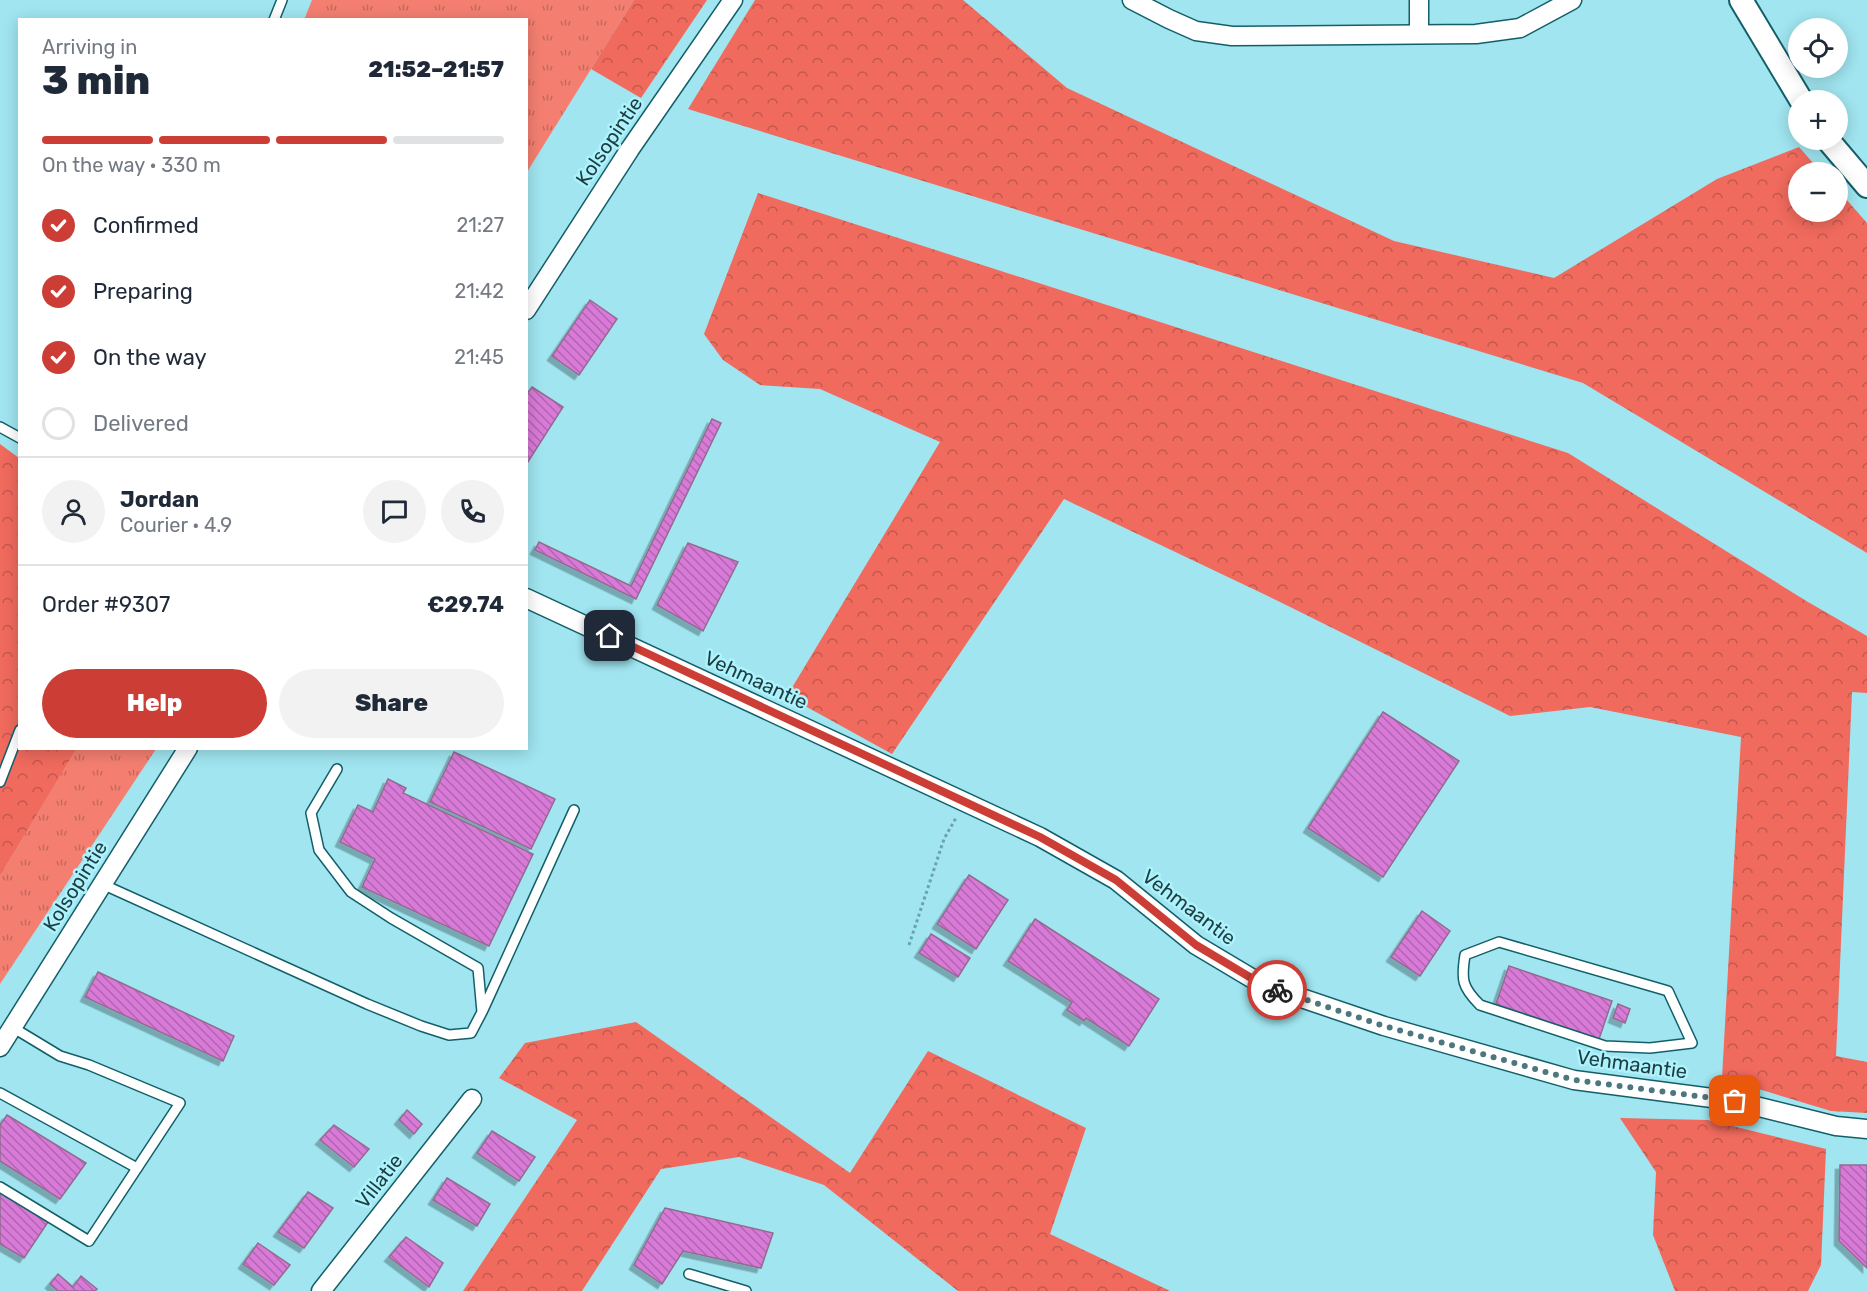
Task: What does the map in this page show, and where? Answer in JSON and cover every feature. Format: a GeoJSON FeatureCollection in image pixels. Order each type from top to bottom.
{"type":"FeatureCollection","features":[{"type":"Feature","properties":{"kind":"street","name":"Kolsopintie"},"geometry":{"type":"LineString","coordinates":[[528,307],[630,149],[733,0]]}},
{"type":"Feature","properties":{"kind":"street"},"geometry":{"type":"LineString","coordinates":[[1132,0],[1196,31],[1232,36],[1476,34],[1520,28],[1572,0]]}},
{"type":"Feature","properties":{"kind":"street"},"geometry":{"type":"LineString","coordinates":[[1419,0],[1419,34]]}},
{"type":"Feature","properties":{"kind":"street"},"geometry":{"type":"LineString","coordinates":[[1740,0],[1795,90]]}},
{"type":"Feature","properties":{"kind":"street"},"geometry":{"type":"LineString","coordinates":[[1836,150],[1867,186]]}},
{"type":"Feature","properties":{"kind":"street","name":"Vehmaantie"},"geometry":{"type":"LineString","coordinates":[[528,599],[1040,837],[1116,880],[1196,945],[1263,985],[1384,1026],[1574,1080],[1735,1101],[1836,1126],[1867,1129]]}},
{"type":"Feature","properties":{"kind":"street","name":"Kolsopintie"},"geometry":{"type":"LineString","coordinates":[[0,1047],[187,750]]}},
{"type":"Feature","properties":{"kind":"street","name":"Villatie"},"geometry":{"type":"LineString","coordinates":[[321,1291],[472,1099]]}},
{"type":"Feature","properties":{"kind":"lane"},"geometry":{"type":"LineString","coordinates":[[275,18],[282,0]]}},
{"type":"Feature","properties":{"kind":"lane"},"geometry":{"type":"LineString","coordinates":[[0,427],[18,437]]}},
{"type":"Feature","properties":{"kind":"lane"},"geometry":{"type":"LineString","coordinates":[[0,782],[18,735]]}},
{"type":"Feature","properties":{"kind":"lane"},"geometry":{"type":"LineString","coordinates":[[337,769],[311,813],[318,850],[351,892],[478,968],[482,1012]]}},
{"type":"Feature","properties":{"kind":"lane"},"geometry":{"type":"LineString","coordinates":[[102,884],[421,1026],[449,1035],[471,1032],[574,810]]}},
{"type":"Feature","properties":{"kind":"lane"},"geometry":{"type":"LineString","coordinates":[[1498,942],[1668,991],[1692,1043],[1650,1048],[1605,1046],[1480,1005],[1468,993],[1462,976],[1465,955],[1498,942]]}},
{"type":"Feature","properties":{"kind":"lane"},"geometry":{"type":"LineString","coordinates":[[0,1187],[88,1240],[180,1103],[88,1065],[60,1056],[12,1027]]}},
{"type":"Feature","properties":{"kind":"lane"},"geometry":{"type":"LineString","coordinates":[[0,1093],[137,1167]]}},
{"type":"Feature","properties":{"kind":"lane"},"geometry":{"type":"LineString","coordinates":[[688,1274],[746,1291]]}},
{"type":"Feature","properties":{"kind":"path"},"geometry":{"type":"LineString","coordinates":[[909,945],[944,839],[965,802]]}},
{"type":"Feature","properties":{"kind":"green space"},"geometry":{"type":"Polygon","coordinates":[[[312,0],[634,0],[528,170],[528,18],[305,18],[312,0]]]}},
{"type":"Feature","properties":{"kind":"green space"},"geometry":{"type":"Polygon","coordinates":[[[634,0],[707,0],[641,98],[591,69],[634,0]]]}},
{"type":"Feature","properties":{"kind":"green space"},"geometry":{"type":"Polygon","coordinates":[[[755,0],[963,0],[1067,88],[1394,241],[1554,278],[1717,179],[1791,150],[1802,150],[1812,162],[1788,162],[1788,222],[1848,222],[1848,201],[1867,223],[1867,553],[1583,383],[688,109],[755,0]]]}},
{"type":"Feature","properties":{"kind":"green space"},"geometry":{"type":"Polygon","coordinates":[[[758,193],[1568,453],[1867,636],[1867,693],[1852,692],[1836,1056],[1867,1062],[1867,1113],[1831,1111],[1722,1078],[1741,737],[1590,707],[1510,716],[1276,600],[1064,499],[892,754],[787,696],[940,442],[820,389],[760,385],[723,360],[704,334],[758,193]]]}},
{"type":"Feature","properties":{"kind":"green space"},"geometry":{"type":"Polygon","coordinates":[[[0,444],[18,457],[18,750],[75,750],[0,876],[0,444]]]}},
{"type":"Feature","properties":{"kind":"green space"},"geometry":{"type":"Polygon","coordinates":[[[75,750],[155,750],[0,984],[0,876],[75,750]]]}},
{"type":"Feature","properties":{"kind":"green space"},"geometry":{"type":"Polygon","coordinates":[[[636,1022],[850,1173],[928,1051],[1086,1128],[1050,1234],[1170,1291],[958,1291],[824,1185],[739,1157],[661,1169],[582,1291],[463,1291],[577,1120],[499,1078],[525,1043],[636,1022]]]}},
{"type":"Feature","properties":{"kind":"green space"},"geometry":{"type":"Polygon","coordinates":[[[1620,1118],[1708,1120],[1826,1149],[1821,1265],[1808,1291],[1675,1291],[1653,1235],[1656,1172],[1620,1118]]]}},
{"type":"Feature","properties":{"kind":"building"},"geometry":{"type":"Polygon","coordinates":[[[590,300],[617,319],[579,375],[552,356],[590,300]]]}},
{"type":"Feature","properties":{"kind":"building"},"geometry":{"type":"Polygon","coordinates":[[[532,387],[563,407],[528,462],[528,392],[532,387]]]}},
{"type":"Feature","properties":{"kind":"building"},"geometry":{"type":"Polygon","coordinates":[[[712,419],[721,423],[636,599],[535,550],[539,542],[631,586],[712,419]]]}},
{"type":"Feature","properties":{"kind":"building"},"geometry":{"type":"Polygon","coordinates":[[[688,543],[738,562],[703,631],[657,605],[688,543]]]}},
{"type":"Feature","properties":{"kind":"building"},"geometry":{"type":"Polygon","coordinates":[[[1383,712],[1459,761],[1383,877],[1308,828],[1383,712]]]}},
{"type":"Feature","properties":{"kind":"building"},"geometry":{"type":"Polygon","coordinates":[[[454,752],[555,799],[531,849],[430,802],[454,752]]]}},
{"type":"Feature","properties":{"kind":"building"},"geometry":{"type":"Polygon","coordinates":[[[388,779],[406,788],[403,793],[533,854],[489,946],[362,887],[375,859],[340,842],[358,805],[373,812],[388,779]]]}},
{"type":"Feature","properties":{"kind":"building"},"geometry":{"type":"Polygon","coordinates":[[[969,875],[1008,900],[976,949],[937,924],[969,875]]]}},
{"type":"Feature","properties":{"kind":"building"},"geometry":{"type":"Polygon","coordinates":[[[1422,911],[1450,931],[1420,976],[1391,957],[1422,911]]]}},
{"type":"Feature","properties":{"kind":"building"},"geometry":{"type":"Polygon","coordinates":[[[1035,919],[1159,999],[1129,1046],[1086,1018],[1084,1021],[1067,1010],[1072,1002],[1008,961],[1035,919]]]}},
{"type":"Feature","properties":{"kind":"building"},"geometry":{"type":"Polygon","coordinates":[[[931,934],[970,958],[958,977],[919,953],[931,934]]]}},
{"type":"Feature","properties":{"kind":"building"},"geometry":{"type":"Polygon","coordinates":[[[1509,966],[1612,1001],[1599,1039],[1496,1004],[1509,966]]]}},
{"type":"Feature","properties":{"kind":"building"},"geometry":{"type":"Polygon","coordinates":[[[98,972],[234,1036],[223,1061],[85,997],[98,972]]]}},
{"type":"Feature","properties":{"kind":"building"},"geometry":{"type":"Polygon","coordinates":[[[1618,1004],[1630,1009],[1625,1023],[1613,1018],[1618,1004]]]}},
{"type":"Feature","properties":{"kind":"building"},"geometry":{"type":"Polygon","coordinates":[[[407,1110],[422,1124],[414,1134],[399,1120],[407,1110]]]}},
{"type":"Feature","properties":{"kind":"building"},"geometry":{"type":"Polygon","coordinates":[[[7,1115],[86,1163],[60,1199],[0,1161],[0,1125],[7,1115]]]}},
{"type":"Feature","properties":{"kind":"building"},"geometry":{"type":"Polygon","coordinates":[[[334,1125],[369,1149],[354,1167],[320,1140],[334,1125]]]}},
{"type":"Feature","properties":{"kind":"building"},"geometry":{"type":"Polygon","coordinates":[[[492,1131],[535,1157],[519,1181],[477,1153],[492,1131]]]}},
{"type":"Feature","properties":{"kind":"building"},"geometry":{"type":"Polygon","coordinates":[[[1840,1165],[1867,1165],[1867,1268],[1839,1241],[1840,1165]]]}},
{"type":"Feature","properties":{"kind":"building"},"geometry":{"type":"Polygon","coordinates":[[[447,1178],[490,1204],[477,1226],[433,1200],[447,1178]]]}},
{"type":"Feature","properties":{"kind":"building"},"geometry":{"type":"Polygon","coordinates":[[[308,1192],[333,1208],[304,1248],[278,1232],[308,1192]]]}},
{"type":"Feature","properties":{"kind":"building"},"geometry":{"type":"Polygon","coordinates":[[[0,1193],[48,1222],[24,1258],[0,1244],[0,1193]]]}},
{"type":"Feature","properties":{"kind":"building"},"geometry":{"type":"Polygon","coordinates":[[[665,1208],[773,1233],[761,1268],[683,1251],[662,1284],[634,1265],[665,1208]]]}},
{"type":"Feature","properties":{"kind":"building"},"geometry":{"type":"Polygon","coordinates":[[[406,1237],[443,1263],[429,1287],[389,1257],[406,1237]]]}},
{"type":"Feature","properties":{"kind":"building"},"geometry":{"type":"Polygon","coordinates":[[[258,1243],[290,1265],[274,1285],[243,1264],[258,1243]]]}},
{"type":"Feature","properties":{"kind":"building"},"geometry":{"type":"Polygon","coordinates":[[[58,1274],[73,1287],[81,1276],[97,1289],[95,1291],[58,1291],[50,1284],[58,1274]]]}},
{"type":"Feature","properties":{"kind":"way so far"},"geometry":{"type":"LineString","coordinates":[[1277,990],[1384,1026],[1574,1080],[1735,1101]]}},
{"type":"Feature","properties":{"kind":"route"},"geometry":{"type":"LineString","coordinates":[[610,636],[1040,837],[1116,880],[1196,945],[1263,985],[1277,990]]}}]}
